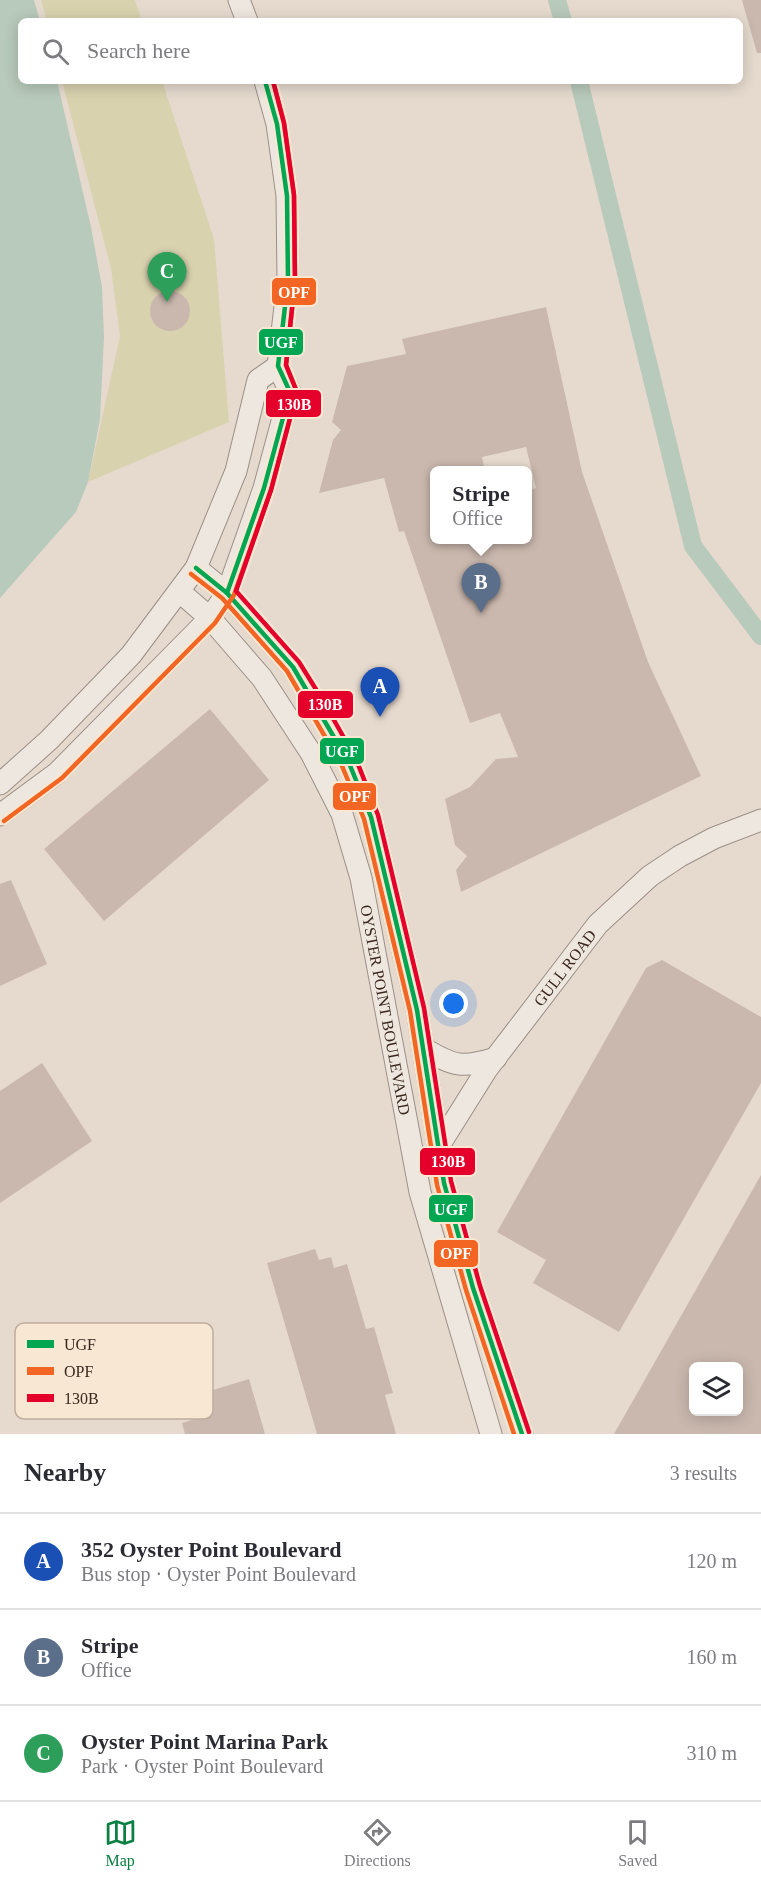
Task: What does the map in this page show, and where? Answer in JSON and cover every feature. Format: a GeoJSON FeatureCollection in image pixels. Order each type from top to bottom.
{"type":"FeatureCollection","features":[{"type":"Feature","properties":{"kind":"street"},"geometry":{"type":"LineString","coordinates":[[239,0],[246,18]]}},
{"type":"Feature","properties":{"kind":"street"},"geometry":{"type":"LineString","coordinates":[[0,815],[57,773],[210,618],[227,593],[264,488],[290,392],[278,366],[288,281],[287,196],[277,124],[266,84]]}},
{"type":"Feature","properties":{"kind":"street"},"geometry":{"type":"LineString","coordinates":[[0,784],[49,741],[132,655],[196,568],[236,471],[258,380],[278,366]]}},
{"type":"Feature","properties":{"kind":"street","name":"OYSTER POINT BOULEVARD"},"geometry":{"type":"LineString","coordinates":[[196,568],[227,593],[292,667],[349,763],[371,817],[380,847],[425,1049],[444,1183],[473,1288],[522,1434]]}},
{"type":"Feature","properties":{"kind":"street","name":"OYSTER POINT BOULEVARD"},"geometry":{"type":"LineString","coordinates":[[180,592],[210,618],[262,678],[290,716],[342,814],[361,878],[406,1107],[413,1162],[491,1434]]}},
{"type":"Feature","properties":{"kind":"street","name":"GULL ROAD"},"geometry":{"type":"LineString","coordinates":[[439,1148],[458,1114],[496,1058],[578,948],[623,899],[650,876],[680,856],[714,838],[761,820]]}},
{"type":"Feature","properties":{"kind":"street"},"geometry":{"type":"LineString","coordinates":[[425,1049],[457,1065],[476,1064],[496,1058]]}},
{"type":"Feature","properties":{"kind":"street"},"geometry":{"type":"LineString","coordinates":[[413,1162],[439,1148]]}},
{"type":"Feature","properties":{"kind":"shaded area"},"geometry":{"type":"Polygon","coordinates":[[[0,0],[34,0],[39,18],[18,18],[18,84],[58,84],[91,227],[102,287],[104,337],[100,419],[88,482],[76,512],[0,598],[0,0]]]}},
{"type":"Feature","properties":{"kind":"shaded area"},"geometry":{"type":"Polygon","coordinates":[[[41,0],[135,0],[141,18],[46,18],[41,0]]]}},
{"type":"Feature","properties":{"kind":"shaded area"},"geometry":{"type":"Polygon","coordinates":[[[63,84],[163,84],[214,239],[229,422],[88,482],[120,336],[111,268],[63,84]]]}},
{"type":"Feature","properties":{"kind":"building"},"geometry":{"type":"Polygon","coordinates":[[[742,0],[761,0],[761,53],[757,53],[742,0]]]}},
{"type":"Feature","properties":{"kind":"building"},"geometry":{"type":"Polygon","coordinates":[[[170,291],[184,297],[190,311],[184,325],[170,331],[156,325],[150,311],[156,297],[170,291]]]}},
{"type":"Feature","properties":{"kind":"building"},"geometry":{"type":"Polygon","coordinates":[[[546,307],[582,472],[648,662],[701,776],[461,892],[456,870],[467,856],[455,845],[445,799],[470,787],[496,759],[518,757],[500,713],[470,723],[404,531],[399,532],[384,478],[319,493],[333,440],[341,430],[332,422],[347,366],[406,354],[402,339],[546,307]]]}},
{"type":"Feature","properties":{"kind":"building"},"geometry":{"type":"Polygon","coordinates":[[[210,709],[269,780],[104,921],[44,849],[210,709]]]}},
{"type":"Feature","properties":{"kind":"building"},"geometry":{"type":"Polygon","coordinates":[[[11,880],[47,964],[0,986],[0,884],[11,880]]]}},
{"type":"Feature","properties":{"kind":"building"},"geometry":{"type":"Polygon","coordinates":[[[662,960],[761,1017],[761,1083],[619,1332],[533,1283],[546,1260],[497,1232],[646,968],[662,960]]]}},
{"type":"Feature","properties":{"kind":"building"},"geometry":{"type":"Polygon","coordinates":[[[42,1063],[92,1141],[0,1203],[0,1091],[42,1063]]]}},
{"type":"Feature","properties":{"kind":"building"},"geometry":{"type":"Polygon","coordinates":[[[761,1175],[761,1434],[614,1434],[761,1175]]]}},
{"type":"Feature","properties":{"kind":"building"},"geometry":{"type":"Polygon","coordinates":[[[315,1249],[319,1260],[331,1257],[334,1268],[347,1264],[366,1329],[374,1327],[393,1393],[385,1395],[396,1434],[317,1434],[267,1263],[315,1249]]]}},
{"type":"Feature","properties":{"kind":"building"},"geometry":{"type":"Polygon","coordinates":[[[249,1379],[265,1434],[185,1434],[182,1423],[195,1419],[213,1419],[213,1390],[249,1379]]]}},
{"type":"Feature","properties":{"kind":"waterway"},"geometry":{"type":"LineString","coordinates":[[557,0],[562,18]]}},
{"type":"Feature","properties":{"kind":"waterway"},"geometry":{"type":"LineString","coordinates":[[580,84],[693,546],[761,636]]}},
{"type":"Feature","properties":{"kind":"transit line","name":"UGF"},"geometry":{"type":"LineString","coordinates":[[227,593],[264,488],[290,392],[278,366],[288,281],[287,196],[277,124],[266,84]]}},
{"type":"Feature","properties":{"kind":"transit line","name":"OPF"},"geometry":{"type":"LineString","coordinates":[[4,821],[62,778],[215,623],[234,595],[271,490],[297,392],[286,365],[295,281],[294,195],[284,123],[274,84]]}},
{"type":"Feature","properties":{"kind":"transit line","name":"130B"},"geometry":{"type":"LineString","coordinates":[[274,84],[284,123],[294,195],[295,281],[286,365],[297,392],[271,490],[236,591],[299,662],[356,759],[378,815],[424,1008],[451,1181],[480,1286],[529,1432]]}},
{"type":"Feature","properties":{"kind":"transit line","name":"UGF"},"geometry":{"type":"LineString","coordinates":[[196,568],[227,593],[293,667],[349,763],[371,817],[417,1010],[444,1183],[473,1288],[522,1434]]}},
{"type":"Feature","properties":{"kind":"transit line","name":"OPF"},"geometry":{"type":"LineString","coordinates":[[191,574],[222,598],[287,671],[342,766],[364,819],[410,1011],[437,1185],[466,1290],[514,1434]]}},
{"type":"Feature","properties":{"kind":"place","name":"Oyster Point Marina Park"},"geometry":{"type":"Point","coordinates":[167,302]}},
{"type":"Feature","properties":{"kind":"place","name":"Stripe"},"geometry":{"type":"Point","coordinates":[481,613]}},
{"type":"Feature","properties":{"kind":"place","name":"352 Oyster Point Boulevard"},"geometry":{"type":"Point","coordinates":[380,717]}}]}
